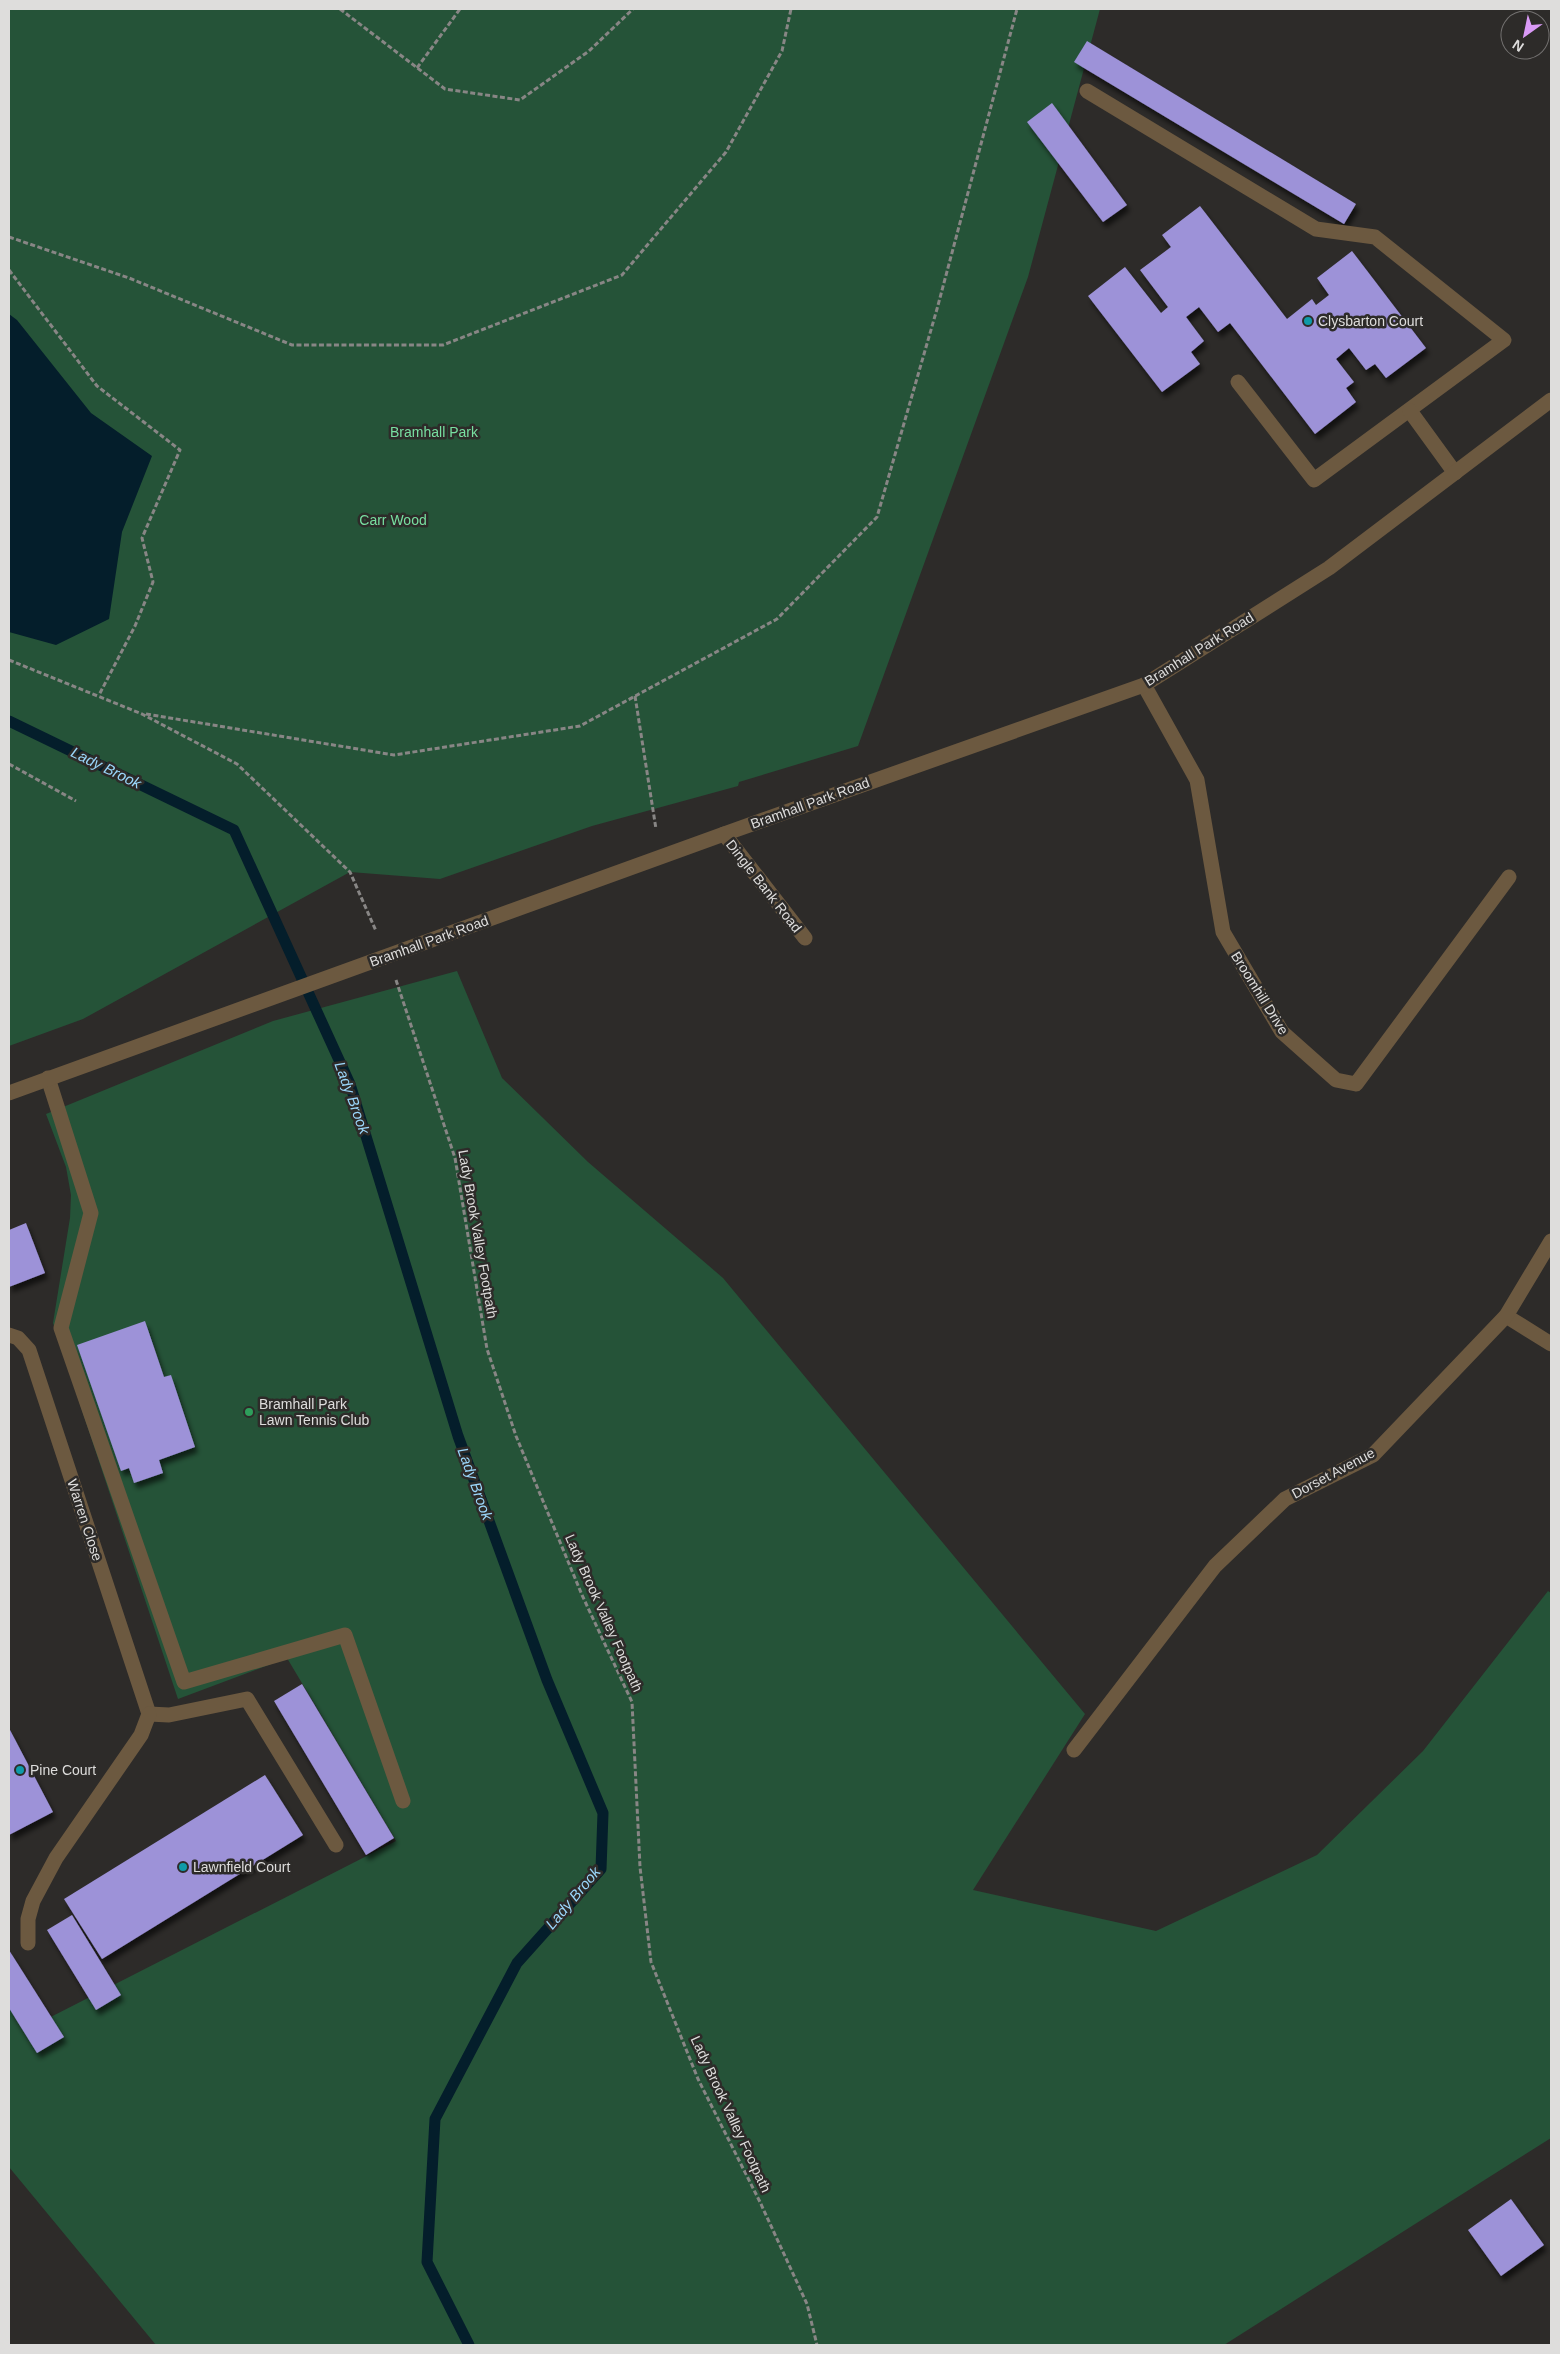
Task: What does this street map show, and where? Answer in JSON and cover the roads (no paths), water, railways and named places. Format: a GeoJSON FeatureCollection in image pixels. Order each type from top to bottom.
{"type":"FeatureCollection","features":[{"type":"Feature","properties":{"kind":"street"},"geometry":{"type":"LineString","coordinates":[[1087,92],[1316,229],[1375,236],[1504,340],[1314,480],[1238,382]]}},
{"type":"Feature","properties":{"kind":"street","name":"Bramhall Park Road"},"geometry":{"type":"LineString","coordinates":[[9,1093],[660,857],[1144,685],[1329,568],[1551,400]]}},
{"type":"Feature","properties":{"kind":"street"},"geometry":{"type":"LineString","coordinates":[[1410,411],[1455,473]]}},
{"type":"Feature","properties":{"kind":"street","name":"Broomhill Drive"},"geometry":{"type":"LineString","coordinates":[[1144,685],[1198,780],[1223,932],[1282,1032],[1336,1080],[1356,1084],[1509,877]]}},
{"type":"Feature","properties":{"kind":"street","name":"Dingle Bank Road"},"geometry":{"type":"LineString","coordinates":[[724,834],[805,938]]}},
{"type":"Feature","properties":{"kind":"street"},"geometry":{"type":"LineString","coordinates":[[48,1078],[91,1213],[61,1328],[184,1682],[344,1635],[403,1801]]}},
{"type":"Feature","properties":{"kind":"street","name":"Dorset Avenue"},"geometry":{"type":"LineString","coordinates":[[1074,1750],[1215,1566],[1285,1499],[1373,1455],[1506,1316],[1551,1241]]}},
{"type":"Feature","properties":{"kind":"street"},"geometry":{"type":"LineString","coordinates":[[1506,1316],[1551,1344]]}},
{"type":"Feature","properties":{"kind":"street","name":"Warren Close"},"geometry":{"type":"LineString","coordinates":[[9,1335],[18,1338],[29,1350],[149,1714]]}},
{"type":"Feature","properties":{"kind":"street"},"geometry":{"type":"LineString","coordinates":[[28,1943],[28,1919],[33,1901],[56,1858],[141,1735],[149,1714],[177,1714],[247,1699],[336,1845]]}},
{"type":"Feature","properties":{"kind":"water"},"geometry":{"type":"Polygon","coordinates":[[[9,314],[17,320],[91,413],[152,456],[122,532],[109,619],[56,645],[9,632],[9,314]]]}},
{"type":"Feature","properties":{"kind":"waterway","name":"Lady Brook"},"geometry":{"type":"LineString","coordinates":[[9,721],[234,830],[350,1084],[458,1436],[547,1680],[603,1813],[601,1869],[517,1963],[435,2119],[427,2262],[469,2345]]}},
{"type":"Feature","properties":{"kind":"place","name":"Clysbarton Court"},"geometry":{"type":"Point","coordinates":[1308,321]}},
{"type":"Feature","properties":{"kind":"place","name":"Bramhall Park Lawn Tennis Club"},"geometry":{"type":"Point","coordinates":[249,1412]}},
{"type":"Feature","properties":{"kind":"place","name":"Pine Court"},"geometry":{"type":"Point","coordinates":[20,1770]}},
{"type":"Feature","properties":{"kind":"place","name":"Lawnfield Court"},"geometry":{"type":"Point","coordinates":[183,1867]}},
{"type":"Feature","properties":{"kind":"park label","name":"Bramhall Park"},"geometry":{"type":"Point","coordinates":[434,432]}},
{"type":"Feature","properties":{"kind":"park label","name":"Carr Wood"},"geometry":{"type":"Point","coordinates":[393,520]}}]}
